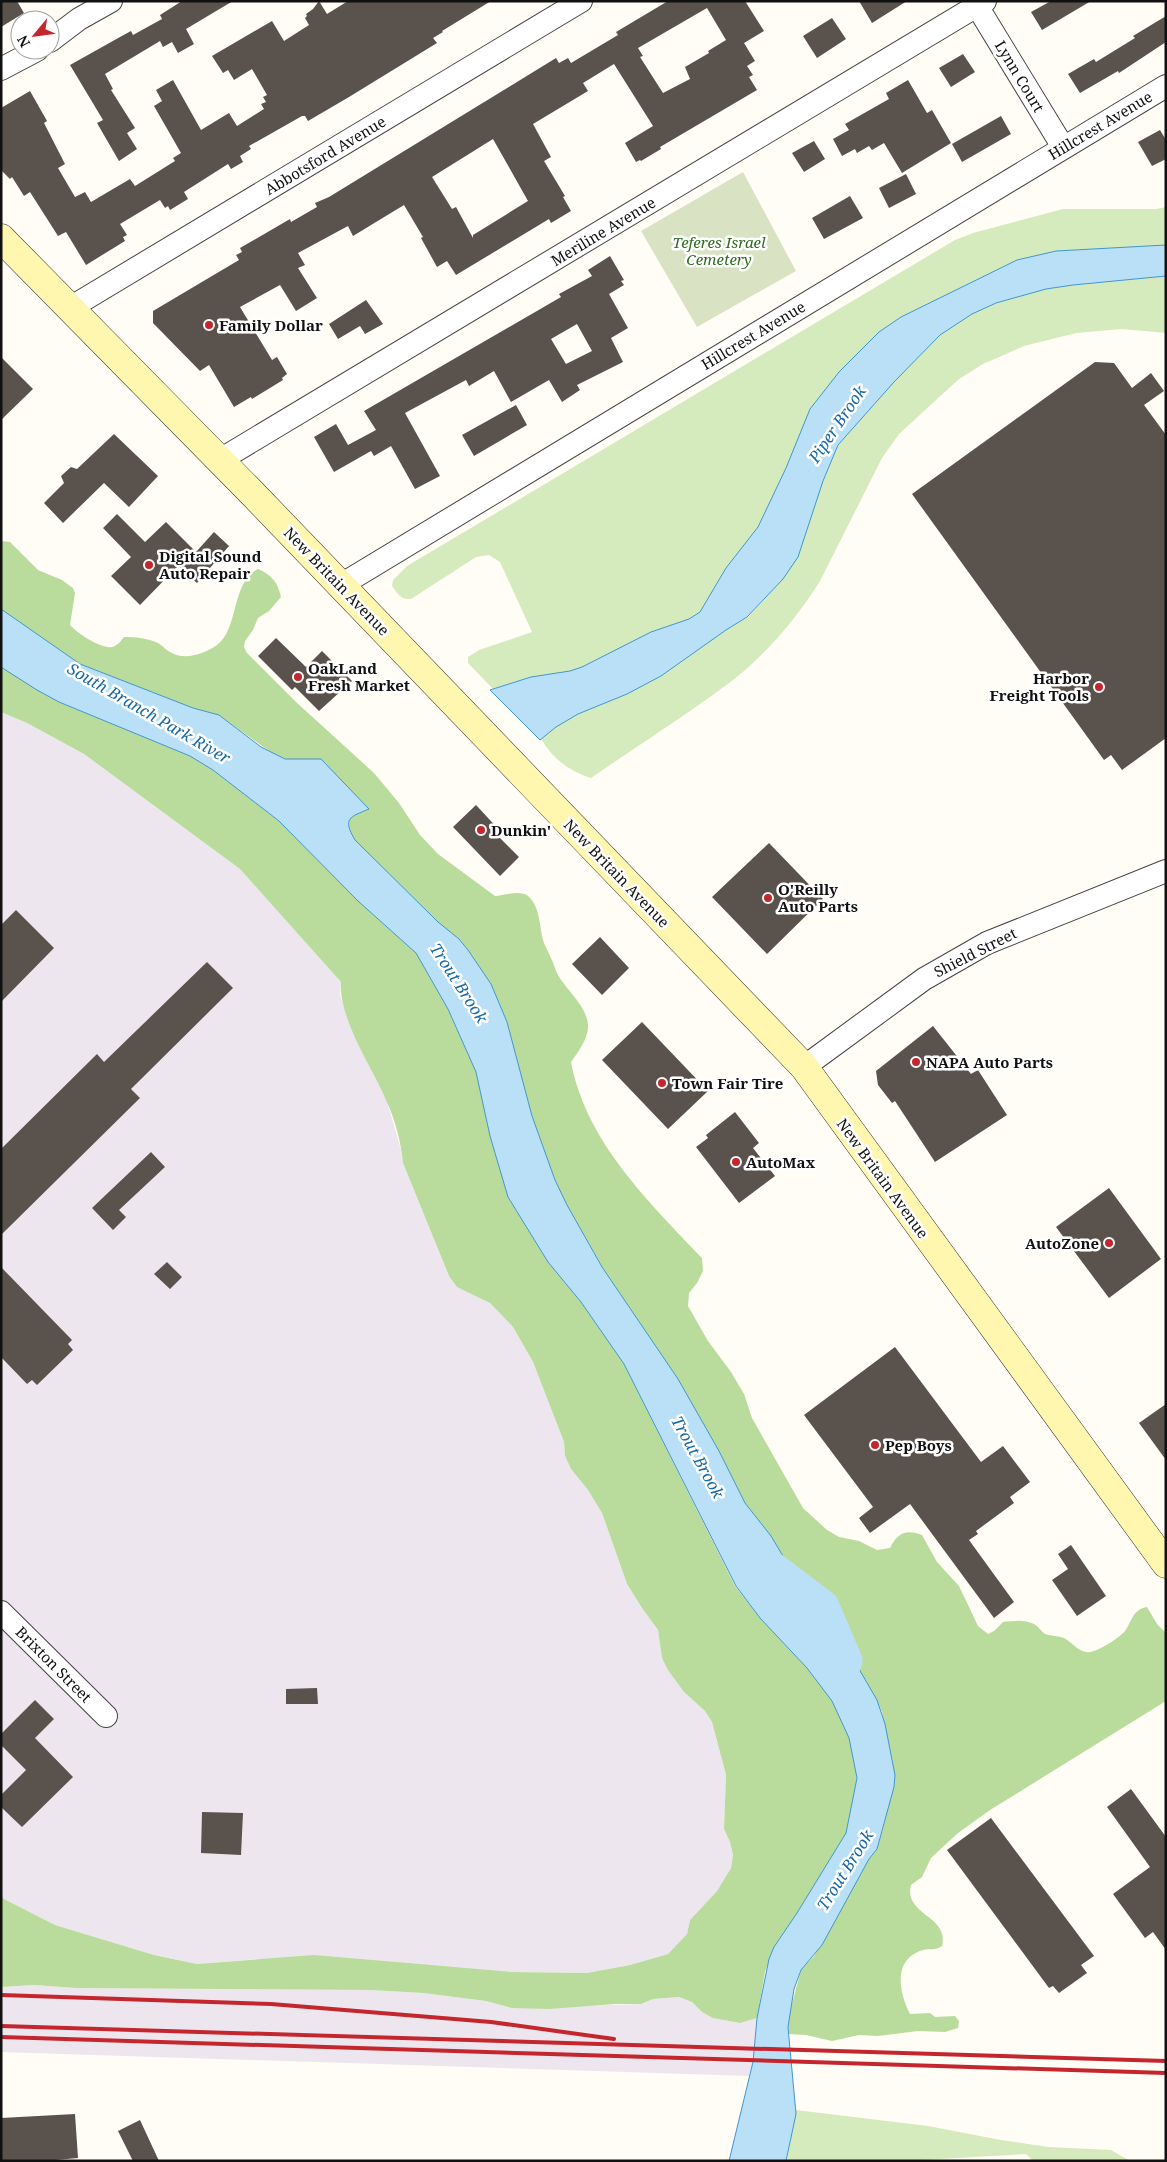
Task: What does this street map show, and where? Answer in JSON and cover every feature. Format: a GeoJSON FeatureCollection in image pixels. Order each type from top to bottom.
{"type":"FeatureCollection","features":[{"type":"Feature","properties":{"kind":"main road","name":"New Britain Avenue"},"geometry":{"type":"LineString","coordinates":[[1,238],[220,460],[804,1067],[1166,1564]]}},
{"type":"Feature","properties":{"kind":"street"},"geometry":{"type":"LineString","coordinates":[[60,33],[79,19],[111,1]]}},
{"type":"Feature","properties":{"kind":"street","name":"Abbotsford Avenue"},"geometry":{"type":"LineString","coordinates":[[70,308],[581,1]]}},
{"type":"Feature","properties":{"kind":"street","name":"Lynn Court"},"geometry":{"type":"LineString","coordinates":[[981,4],[1063,147]]}},
{"type":"Feature","properties":{"kind":"street","name":"Meriline Avenue"},"geometry":{"type":"LineString","coordinates":[[220,460],[981,4]]}},
{"type":"Feature","properties":{"kind":"street"},"geometry":{"type":"LineString","coordinates":[[1,69],[18,60]]}},
{"type":"Feature","properties":{"kind":"street","name":"Hillcrest Avenue"},"geometry":{"type":"LineString","coordinates":[[341,585],[1166,86]]}},
{"type":"Feature","properties":{"kind":"street","name":"Shield Street"},"geometry":{"type":"LineString","coordinates":[[804,1067],[924,979],[987,943],[1166,871]]}},
{"type":"Feature","properties":{"kind":"street","name":"Brixton Street"},"geometry":{"type":"LineString","coordinates":[[1,1612],[106,1716]]}},
{"type":"Feature","properties":{"kind":"shaded area"},"geometry":{"type":"Polygon","coordinates":[[[1,712],[27,723],[84,754],[240,869],[341,982],[340,995],[353,1032],[387,1101],[403,1163],[449,1276],[490,1303],[513,1327],[533,1362],[564,1442],[565,1456],[571,1469],[588,1490],[602,1513],[627,1584],[658,1630],[662,1658],[684,1692],[705,1711],[712,1722],[726,1775],[724,1829],[733,1855],[731,1868],[717,1891],[690,1920],[687,1934],[668,1954],[630,1965],[587,1973],[512,1972],[258,1959],[197,1964],[154,1955],[55,1925],[4,1899],[1,1895],[1,712]]]}},
{"type":"Feature","properties":{"kind":"shaded area"},"geometry":{"type":"Polygon","coordinates":[[[34,1985],[76,1988],[370,1990],[423,1993],[486,2001],[512,2008],[641,2004],[653,1999],[679,1997],[692,2002],[702,2012],[714,2018],[740,2023],[757,2018],[753,2062],[749,2076],[1,2052],[1,1987],[34,1985]]]}},
{"type":"Feature","properties":{"kind":"green space","name":"Teferes Israel Cemetery"},"geometry":{"type":"Polygon","coordinates":[[[743,172],[796,271],[697,327],[641,231],[743,172]]]}},
{"type":"Feature","properties":{"kind":"green space"},"geometry":{"type":"Polygon","coordinates":[[[1166,207],[1166,245],[1056,251],[1017,260],[901,317],[879,332],[839,372],[810,409],[786,468],[758,527],[726,568],[700,612],[689,619],[651,632],[582,667],[570,671],[531,677],[493,689],[468,663],[468,657],[479,650],[532,632],[500,562],[489,555],[476,557],[411,599],[402,597],[392,586],[393,580],[407,566],[955,240],[973,233],[1063,209],[1156,209],[1166,207]]]}},
{"type":"Feature","properties":{"kind":"green space"},"geometry":{"type":"Polygon","coordinates":[[[1166,276],[1166,333],[1122,329],[1076,333],[1024,346],[983,364],[959,379],[899,434],[882,458],[820,581],[811,595],[768,649],[729,683],[591,778],[576,772],[551,753],[541,739],[556,727],[578,714],[627,694],[661,676],[726,630],[748,617],[783,579],[838,445],[894,382],[940,335],[972,314],[996,303],[1046,289],[1166,276]]]}},
{"type":"Feature","properties":{"kind":"green space"},"geometry":{"type":"Polygon","coordinates":[[[1,541],[10,542],[38,570],[62,580],[73,588],[75,593],[70,625],[90,640],[107,647],[116,646],[124,637],[133,637],[154,641],[179,656],[191,656],[207,651],[224,638],[243,584],[249,575],[258,569],[271,577],[281,597],[269,611],[258,618],[253,630],[245,641],[244,647],[247,653],[296,702],[374,773],[399,803],[420,835],[438,854],[495,896],[512,893],[525,894],[535,906],[542,937],[556,971],[585,1012],[588,1028],[586,1037],[571,1062],[579,1091],[590,1118],[622,1169],[661,1215],[702,1258],[703,1271],[689,1293],[688,1306],[708,1341],[731,1372],[744,1394],[752,1418],[803,1508],[827,1530],[839,1537],[859,1541],[877,1550],[890,1548],[896,1539],[903,1534],[911,1532],[922,1535],[937,1562],[959,1586],[978,1626],[988,1634],[1003,1622],[1026,1621],[1035,1625],[1045,1634],[1064,1638],[1079,1650],[1090,1652],[1103,1647],[1118,1637],[1125,1631],[1133,1616],[1142,1608],[1147,1607],[1157,1624],[1166,1633],[1166,1701],[990,1810],[958,1833],[931,1858],[922,1877],[911,1885],[910,1895],[914,1903],[919,1910],[934,1921],[943,1936],[942,1946],[913,1954],[906,1961],[902,1969],[901,1987],[906,2006],[910,2014],[930,2013],[935,2017],[955,2016],[959,2021],[958,2028],[945,2032],[918,2031],[878,2036],[859,2035],[832,2041],[806,2035],[788,2034],[789,2015],[801,1970],[814,1956],[869,1859],[877,1849],[884,1825],[893,1763],[882,1712],[838,1633],[823,1612],[805,1593],[771,1536],[745,1503],[719,1451],[678,1379],[602,1267],[567,1205],[555,1180],[532,1116],[507,1022],[491,984],[459,939],[438,923],[355,840],[350,831],[349,822],[352,815],[358,813],[296,759],[286,759],[273,754],[219,715],[193,708],[80,664],[1,609],[1,541]]]}},
{"type":"Feature","properties":{"kind":"green space"},"geometry":{"type":"Polygon","coordinates":[[[1,667],[59,702],[190,756],[213,770],[279,821],[358,901],[416,953],[448,1009],[476,1072],[490,1136],[508,1197],[548,1262],[581,1302],[624,1364],[735,1586],[760,1618],[807,1668],[832,1701],[849,1738],[857,1778],[846,1833],[774,1947],[765,1972],[757,2018],[740,2023],[713,2018],[702,2012],[692,2002],[679,1997],[653,1999],[641,2004],[549,2009],[512,2008],[486,2001],[423,1993],[370,1990],[76,1988],[34,1985],[1,1987],[1,1895],[4,1899],[55,1925],[154,1955],[197,1964],[314,1955],[512,1972],[587,1973],[630,1965],[668,1954],[687,1934],[690,1920],[717,1891],[731,1868],[733,1855],[724,1829],[726,1775],[712,1722],[705,1711],[684,1692],[668,1670],[662,1658],[658,1630],[627,1584],[602,1513],[588,1490],[571,1469],[565,1456],[564,1442],[533,1362],[513,1327],[490,1303],[457,1287],[449,1276],[403,1163],[397,1131],[389,1107],[350,1026],[341,996],[341,982],[240,869],[84,754],[27,723],[1,712],[1,667]]]}},
{"type":"Feature","properties":{"kind":"green space"},"geometry":{"type":"Polygon","coordinates":[[[796,2110],[928,2126],[1049,2147],[1111,2150],[1130,2161],[1033,2161],[1026,2154],[922,2160],[787,2161],[796,2110]]]}},
{"type":"Feature","properties":{"kind":"water","name":"Piper Brook"},"geometry":{"type":"Polygon","coordinates":[[[1166,245],[1166,276],[1046,289],[996,303],[972,314],[940,335],[894,382],[838,445],[823,481],[798,557],[783,579],[747,617],[661,676],[627,694],[578,714],[556,727],[540,740],[490,690],[531,677],[570,671],[582,667],[651,632],[689,619],[700,612],[726,568],[758,527],[786,468],[810,409],[839,372],[879,332],[901,317],[1017,260],[1056,251],[1166,245]]]}},
{"type":"Feature","properties":{"kind":"water","name":"South Branch Park River"},"geometry":{"type":"Polygon","coordinates":[[[1,609],[80,664],[193,708],[219,715],[261,747],[285,759],[321,759],[369,809],[350,819],[349,827],[351,833],[355,840],[438,922],[459,939],[491,984],[507,1022],[532,1116],[555,1180],[567,1205],[602,1267],[678,1379],[719,1451],[745,1503],[771,1536],[805,1593],[823,1612],[838,1633],[877,1700],[885,1724],[895,1775],[894,1787],[877,1849],[869,1859],[822,1945],[801,1970],[794,1989],[788,2027],[796,2114],[786,2161],[729,2161],[753,2062],[757,2018],[769,1959],[774,1947],[846,1833],[857,1778],[849,1738],[832,1701],[807,1668],[760,1618],[736,1586],[624,1364],[581,1302],[548,1262],[508,1197],[490,1136],[476,1072],[448,1009],[416,953],[358,901],[279,821],[213,770],[190,756],[59,702],[1,667],[1,609]]]}},
{"type":"Feature","properties":{"kind":"building"},"geometry":{"type":"Polygon","coordinates":[[[1,1],[17,1],[22,10],[10,10],[10,22],[1,27],[1,1]]]}},
{"type":"Feature","properties":{"kind":"building"},"geometry":{"type":"Polygon","coordinates":[[[182,1],[233,1],[186,29],[194,44],[178,53],[172,42],[163,47],[160,41],[105,74],[113,89],[111,90],[135,128],[127,133],[137,149],[119,161],[97,123],[103,120],[70,65],[131,31],[133,35],[162,19],[160,15],[182,1]]]}},
{"type":"Feature","properties":{"kind":"building"},"geometry":{"type":"Polygon","coordinates":[[[319,1],[327,14],[348,1],[491,1],[433,38],[437,43],[349,97],[308,121],[305,116],[302,116],[249,146],[251,149],[240,156],[243,162],[231,169],[228,164],[184,192],[188,199],[170,210],[168,206],[165,208],[160,200],[120,224],[127,235],[123,237],[125,241],[86,265],[66,232],[58,236],[30,192],[24,196],[12,177],[10,179],[1,170],[1,108],[30,91],[47,121],[44,123],[65,164],[58,168],[75,197],[85,192],[91,202],[130,179],[135,186],[175,161],[173,158],[181,153],[154,106],[162,101],[156,90],[173,80],[201,130],[229,113],[237,126],[264,109],[261,104],[266,102],[263,97],[267,95],[252,69],[234,80],[228,70],[223,73],[212,56],[272,21],[284,41],[309,25],[305,18],[306,14],[319,1]]]}},
{"type":"Feature","properties":{"kind":"building"},"geometry":{"type":"Polygon","coordinates":[[[668,1],[745,1],[764,31],[744,43],[755,61],[747,66],[753,75],[749,77],[757,90],[660,147],[661,149],[641,161],[636,162],[625,143],[653,126],[614,64],[583,83],[588,91],[533,124],[551,157],[544,161],[565,196],[563,197],[571,211],[551,223],[549,219],[456,275],[447,261],[437,267],[421,238],[423,237],[404,205],[353,236],[348,226],[298,253],[305,265],[298,268],[317,298],[296,311],[280,285],[240,307],[272,360],[277,357],[287,374],[282,378],[283,380],[252,399],[251,397],[234,407],[209,365],[200,371],[153,323],[153,311],[239,260],[236,255],[242,252],[240,248],[290,219],[291,222],[317,207],[315,203],[329,197],[556,58],[559,63],[568,58],[571,63],[618,35],[616,32],[668,1]],[[707,8],[638,48],[643,56],[640,57],[663,93],[690,79],[685,67],[709,53],[708,51],[726,40],[707,8]],[[493,139],[432,177],[452,209],[456,207],[473,238],[473,235],[528,201],[493,139]]]}},
{"type":"Feature","properties":{"kind":"building"},"geometry":{"type":"Polygon","coordinates":[[[859,1],[907,1],[872,23],[859,1]]]}},
{"type":"Feature","properties":{"kind":"building"},"geometry":{"type":"Polygon","coordinates":[[[1051,1],[1091,1],[1042,30],[1031,12],[1051,1]]]}},
{"type":"Feature","properties":{"kind":"building"},"geometry":{"type":"Polygon","coordinates":[[[1166,16],[1166,42],[1119,73],[1118,71],[1080,93],[1068,74],[1094,59],[1096,62],[1166,16]]]}},
{"type":"Feature","properties":{"kind":"building"},"geometry":{"type":"Polygon","coordinates":[[[832,18],[846,39],[817,58],[803,36],[832,18]]]}},
{"type":"Feature","properties":{"kind":"building"},"geometry":{"type":"Polygon","coordinates":[[[963,54],[975,72],[951,87],[939,68],[963,54]]]}},
{"type":"Feature","properties":{"kind":"building"},"geometry":{"type":"Polygon","coordinates":[[[908,80],[927,113],[932,110],[951,143],[902,173],[884,143],[872,150],[869,146],[857,153],[855,149],[842,156],[833,139],[849,130],[845,124],[889,99],[886,93],[908,80]]]}},
{"type":"Feature","properties":{"kind":"building"},"geometry":{"type":"Polygon","coordinates":[[[1001,116],[1011,134],[962,162],[952,144],[1001,116]]]}},
{"type":"Feature","properties":{"kind":"building"},"geometry":{"type":"Polygon","coordinates":[[[1160,130],[1166,140],[1166,159],[1152,166],[1138,142],[1160,130]]]}},
{"type":"Feature","properties":{"kind":"building"},"geometry":{"type":"Polygon","coordinates":[[[814,141],[825,159],[804,172],[792,153],[814,141]]]}},
{"type":"Feature","properties":{"kind":"building"},"geometry":{"type":"Polygon","coordinates":[[[906,174],[916,194],[889,208],[879,188],[906,174]]]}},
{"type":"Feature","properties":{"kind":"building"},"geometry":{"type":"Polygon","coordinates":[[[850,196],[863,218],[824,239],[812,218],[850,196]]]}},
{"type":"Feature","properties":{"kind":"building"},"geometry":{"type":"Polygon","coordinates":[[[610,256],[624,280],[621,281],[624,285],[609,294],[628,328],[611,338],[623,362],[577,385],[580,390],[562,402],[549,380],[511,402],[494,371],[469,386],[466,380],[405,413],[440,476],[415,489],[391,446],[374,456],[371,451],[334,472],[314,437],[336,424],[348,445],[376,430],[364,411],[561,297],[559,294],[592,276],[588,270],[610,256]],[[577,324],[551,339],[566,364],[592,351],[577,324]]]}},
{"type":"Feature","properties":{"kind":"building"},"geometry":{"type":"Polygon","coordinates":[[[366,300],[383,324],[365,334],[360,326],[338,339],[329,324],[366,300]]]}},
{"type":"Feature","properties":{"kind":"building"},"geometry":{"type":"Polygon","coordinates":[[[1,357],[33,389],[1,420],[1,357]]]}},
{"type":"Feature","properties":{"kind":"building"},"geometry":{"type":"Polygon","coordinates":[[[1095,362],[1114,363],[1132,388],[1151,373],[1164,391],[1144,405],[1166,435],[1166,738],[1122,770],[1111,755],[1104,760],[912,494],[1095,362]]]}},
{"type":"Feature","properties":{"kind":"building"},"geometry":{"type":"Polygon","coordinates":[[[516,405],[527,425],[474,456],[462,435],[516,405]]]}},
{"type":"Feature","properties":{"kind":"building"},"geometry":{"type":"Polygon","coordinates":[[[114,434],[158,476],[129,507],[104,483],[63,523],[44,503],[64,483],[61,476],[71,467],[77,469],[114,434]]]}},
{"type":"Feature","properties":{"kind":"building"},"geometry":{"type":"Polygon","coordinates":[[[117,514],[145,542],[166,522],[196,552],[214,532],[229,546],[197,583],[178,566],[140,605],[111,576],[131,557],[103,528],[117,514]]]}},
{"type":"Feature","properties":{"kind":"building","name":"OakLand Fresh Market"},"geometry":{"type":"Polygon","coordinates":[[[276,638],[306,667],[322,651],[352,681],[319,711],[295,687],[292,690],[258,656],[276,638]]]}},
{"type":"Feature","properties":{"kind":"building"},"geometry":{"type":"Polygon","coordinates":[[[476,805],[502,833],[498,836],[519,857],[500,876],[453,827],[476,805]]]}},
{"type":"Feature","properties":{"kind":"building","name":"O'Reilly Auto Parts"},"geometry":{"type":"Polygon","coordinates":[[[769,843],[823,899],[767,954],[712,897],[769,843]]]}},
{"type":"Feature","properties":{"kind":"building"},"geometry":{"type":"Polygon","coordinates":[[[16,910],[54,948],[1,1002],[1,925],[16,910]]]}},
{"type":"Feature","properties":{"kind":"building"},"geometry":{"type":"Polygon","coordinates":[[[600,937],[629,968],[602,995],[572,964],[600,937]]]}},
{"type":"Feature","properties":{"kind":"building"},"geometry":{"type":"Polygon","coordinates":[[[207,962],[233,988],[131,1089],[140,1098],[1,1235],[1,1149],[97,1054],[104,1062],[207,962]]]}},
{"type":"Feature","properties":{"kind":"building","name":"Town Fair Tire"},"geometry":{"type":"Polygon","coordinates":[[[642,1022],[708,1091],[668,1129],[602,1060],[642,1022]]]}},
{"type":"Feature","properties":{"kind":"building"},"geometry":{"type":"Polygon","coordinates":[[[933,1026],[971,1074],[978,1070],[1007,1115],[935,1162],[895,1101],[892,1103],[878,1085],[876,1071],[933,1026]]]}},
{"type":"Feature","properties":{"kind":"building","name":"AutoMax"},"geometry":{"type":"Polygon","coordinates":[[[735,1112],[759,1143],[753,1148],[775,1176],[739,1203],[696,1147],[708,1138],[706,1135],[735,1112]]]}},
{"type":"Feature","properties":{"kind":"building"},"geometry":{"type":"Polygon","coordinates":[[[151,1152],[165,1167],[119,1210],[126,1217],[113,1230],[92,1208],[151,1152]]]}},
{"type":"Feature","properties":{"kind":"building","name":"AutoZone"},"geometry":{"type":"Polygon","coordinates":[[[1109,1188],[1161,1259],[1109,1298],[1056,1227],[1109,1188]]]}},
{"type":"Feature","properties":{"kind":"building"},"geometry":{"type":"Polygon","coordinates":[[[167,1262],[182,1277],[170,1289],[154,1274],[167,1262]]]}},
{"type":"Feature","properties":{"kind":"building"},"geometry":{"type":"Polygon","coordinates":[[[1,1267],[72,1340],[68,1344],[73,1350],[37,1385],[32,1380],[27,1384],[1,1357],[1,1267]]]}},
{"type":"Feature","properties":{"kind":"building"},"geometry":{"type":"Polygon","coordinates":[[[895,1347],[981,1462],[1003,1446],[1030,1482],[1010,1497],[1014,1503],[976,1531],[978,1534],[969,1540],[1014,1602],[994,1618],[910,1504],[870,1533],[859,1518],[873,1507],[804,1415],[895,1347]]]}},
{"type":"Feature","properties":{"kind":"building"},"geometry":{"type":"Polygon","coordinates":[[[1166,1404],[1166,1460],[1139,1423],[1166,1404]]]}},
{"type":"Feature","properties":{"kind":"building"},"geometry":{"type":"Polygon","coordinates":[[[1071,1545],[1106,1596],[1077,1616],[1052,1580],[1068,1569],[1058,1554],[1071,1545]]]}},
{"type":"Feature","properties":{"kind":"building"},"geometry":{"type":"Polygon","coordinates":[[[317,1688],[318,1704],[286,1704],[286,1689],[317,1688]]]}},
{"type":"Feature","properties":{"kind":"building"},"geometry":{"type":"Polygon","coordinates":[[[35,1700],[54,1719],[35,1738],[73,1777],[22,1827],[1,1807],[1,1795],[26,1770],[1,1745],[1,1734],[35,1700]]]}},
{"type":"Feature","properties":{"kind":"building"},"geometry":{"type":"Polygon","coordinates":[[[1131,1789],[1166,1837],[1166,1950],[1153,1932],[1145,1938],[1113,1894],[1150,1867],[1107,1807],[1131,1789]]]}},
{"type":"Feature","properties":{"kind":"building"},"geometry":{"type":"Polygon","coordinates":[[[202,1812],[243,1813],[241,1855],[201,1853],[202,1812]]]}},
{"type":"Feature","properties":{"kind":"building"},"geometry":{"type":"Polygon","coordinates":[[[991,1818],[1094,1956],[1081,1965],[1087,1973],[1059,1993],[1053,1986],[1049,1988],[947,1850],[991,1818]]]}},
{"type":"Feature","properties":{"kind":"building"},"geometry":{"type":"Polygon","coordinates":[[[75,2114],[78,2158],[44,2161],[1,2161],[1,2118],[75,2114]]]}},
{"type":"Feature","properties":{"kind":"building"},"geometry":{"type":"Polygon","coordinates":[[[140,2120],[159,2161],[133,2161],[118,2131],[140,2120]]]}},
{"type":"Feature","properties":{"kind":"waterway","name":"Trout Brook"},"geometry":{"type":"LineString","coordinates":[[769,1567],[822,1607],[845,1661]]}},
{"type":"Feature","properties":{"kind":"railway"},"geometry":{"type":"LineString","coordinates":[[1,1995],[271,2004],[491,2022],[614,2039]]}},
{"type":"Feature","properties":{"kind":"railway"},"geometry":{"type":"LineString","coordinates":[[1,2026],[1166,2061]]}},
{"type":"Feature","properties":{"kind":"railway"},"geometry":{"type":"LineString","coordinates":[[1,2037],[1166,2073]]}},
{"type":"Feature","properties":{"kind":"place","name":"Family Dollar"},"geometry":{"type":"Point","coordinates":[209,325]}},
{"type":"Feature","properties":{"kind":"place","name":"Digital Sound Auto Repair"},"geometry":{"type":"Point","coordinates":[149,565]}},
{"type":"Feature","properties":{"kind":"place","name":"OakLand Fresh Market"},"geometry":{"type":"Point","coordinates":[298,677]}},
{"type":"Feature","properties":{"kind":"place","name":"Harbor Freight Tools"},"geometry":{"type":"Point","coordinates":[1099,687]}},
{"type":"Feature","properties":{"kind":"place","name":"Dunkin'"},"geometry":{"type":"Point","coordinates":[481,830]}},
{"type":"Feature","properties":{"kind":"place","name":"O'Reilly Auto Parts"},"geometry":{"type":"Point","coordinates":[768,898]}},
{"type":"Feature","properties":{"kind":"place","name":"NAPA Auto Parts"},"geometry":{"type":"Point","coordinates":[916,1062]}},
{"type":"Feature","properties":{"kind":"place","name":"Town Fair Tire"},"geometry":{"type":"Point","coordinates":[662,1083]}},
{"type":"Feature","properties":{"kind":"place","name":"AutoMax"},"geometry":{"type":"Point","coordinates":[736,1162]}},
{"type":"Feature","properties":{"kind":"place","name":"AutoZone"},"geometry":{"type":"Point","coordinates":[1109,1243]}},
{"type":"Feature","properties":{"kind":"place","name":"Pep Boys"},"geometry":{"type":"Point","coordinates":[875,1445]}}]}
